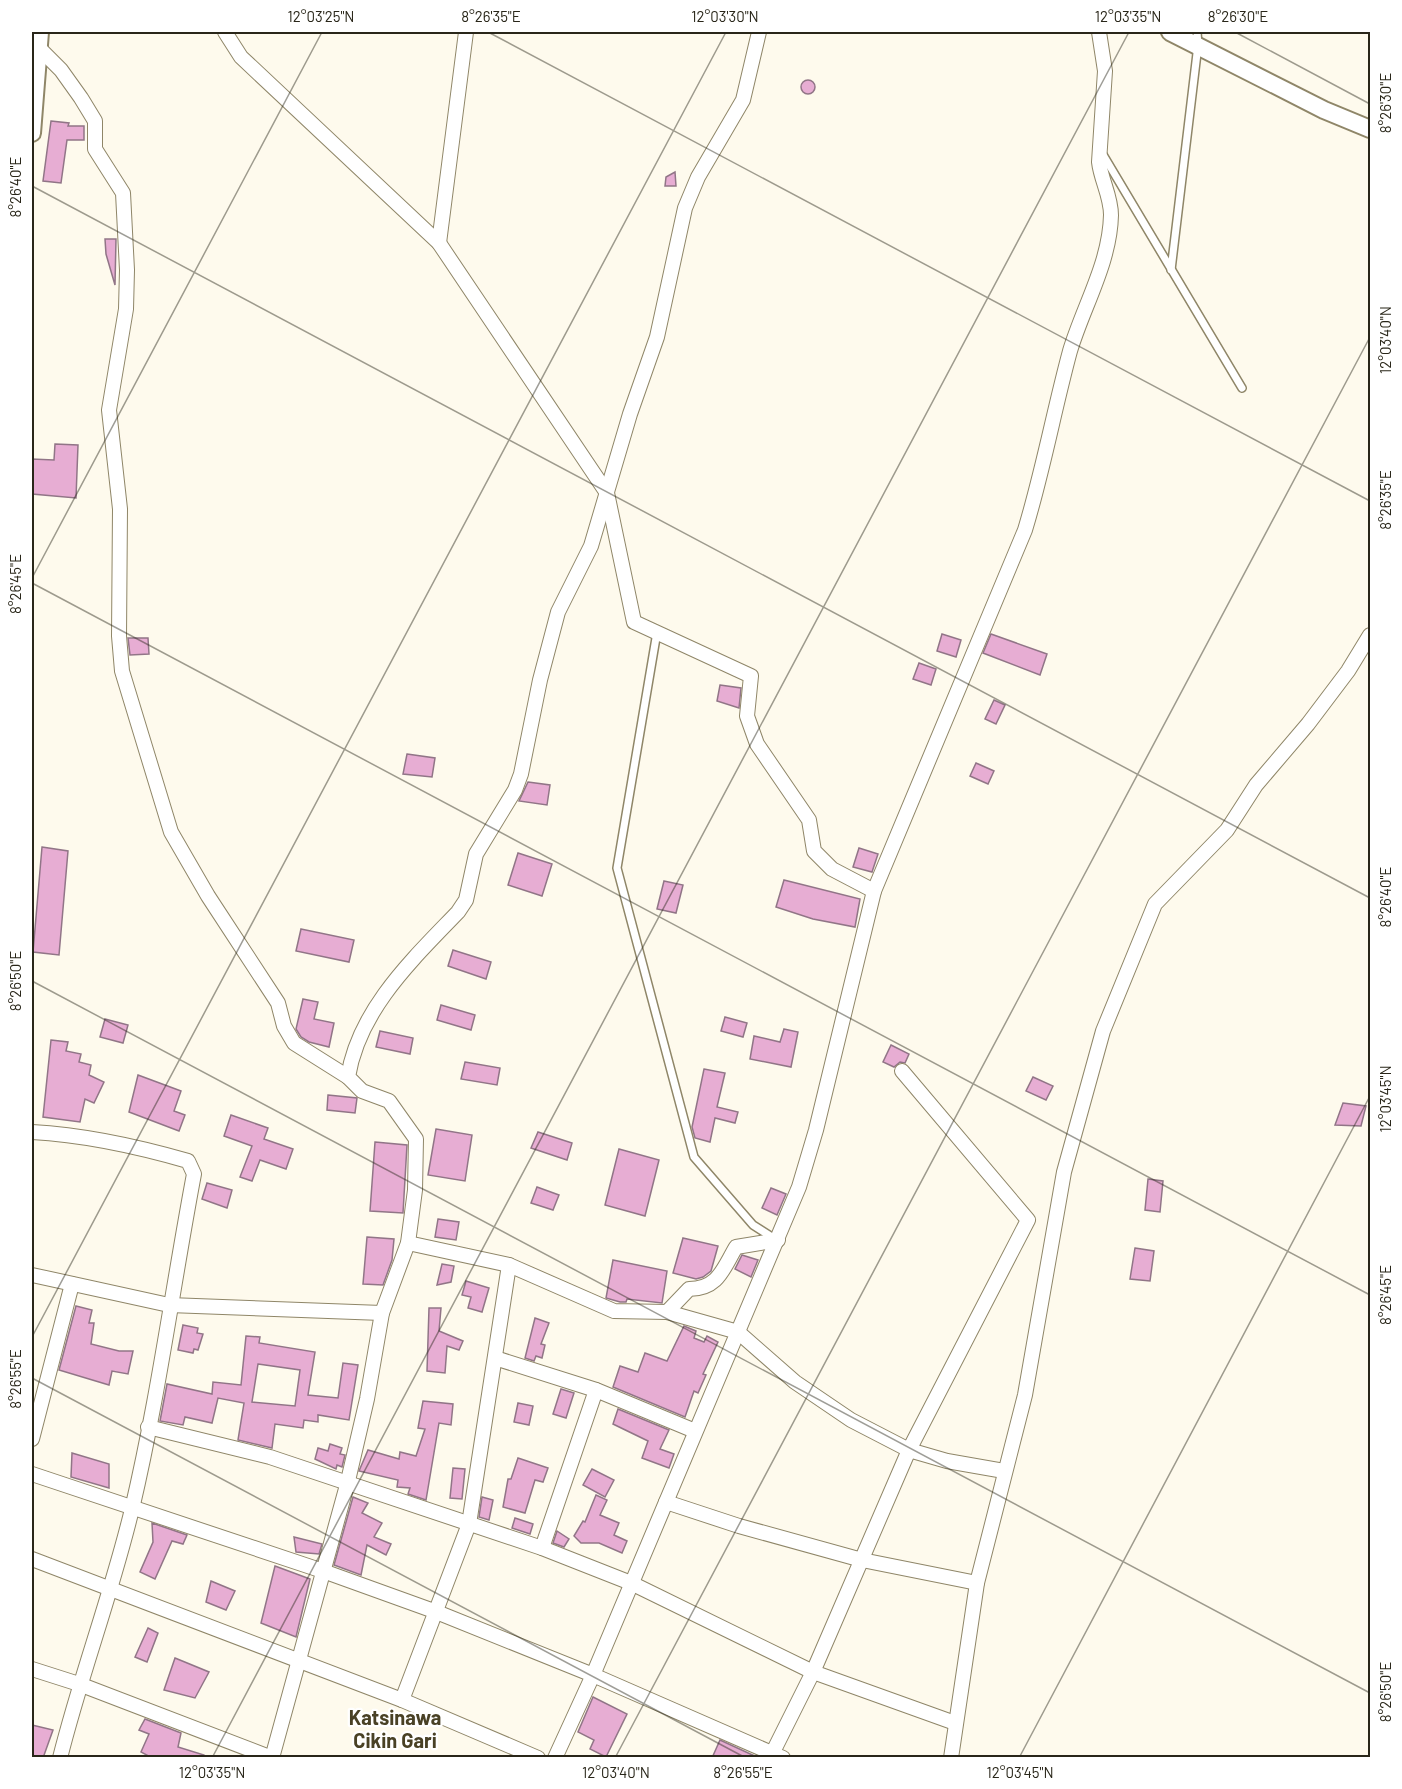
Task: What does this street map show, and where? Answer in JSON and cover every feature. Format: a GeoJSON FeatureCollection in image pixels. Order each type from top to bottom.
{"type":"FeatureCollection","features":[{"type":"Feature","properties":{"kind":"street"},"geometry":{"type":"LineString","coordinates":[[225,32],[241,57],[439,243],[607,493],[633,622],[751,676],[747,716],[757,744],[809,819],[814,851],[832,869],[874,891]]}},
{"type":"Feature","properties":{"kind":"street"},"geometry":{"type":"LineString","coordinates":[[439,243],[466,32]]}},
{"type":"Feature","properties":{"kind":"street"},"geometry":{"type":"LineString","coordinates":[[348,1077],[351,1058],[372,1013],[396,979],[458,912],[466,900],[476,854],[515,790],[521,774],[540,680],[558,612],[582,569],[657,337],[685,208],[698,177],[743,100],[759,32]]}},
{"type":"Feature","properties":{"kind":"street"},"geometry":{"type":"LineString","coordinates":[[555,1758],[593,1675],[778,1240],[816,1130],[874,891],[1025,530],[1042,472],[1071,349],[1097,280],[1111,216],[1108,193],[1101,175],[1099,148],[1105,71],[1099,32]]}},
{"type":"Feature","properties":{"kind":"street"},"geometry":{"type":"LineString","coordinates":[[1170,32],[1198,38],[1324,110],[1371,129]]}},
{"type":"Feature","properties":{"kind":"street"},"geometry":{"type":"LineString","coordinates":[[32,133],[40,40]]}},
{"type":"Feature","properties":{"kind":"street"},"geometry":{"type":"LineString","coordinates":[[32,1669],[79,1684],[272,1757],[300,1663],[346,1485],[367,1398],[382,1313],[408,1243],[415,1190],[416,1139],[389,1101],[362,1091],[348,1077],[294,1043],[284,1026],[278,1003],[208,896],[171,832],[122,671],[119,636],[120,509],[109,410],[126,309],[127,270],[123,193],[95,149],[95,121],[40,40]]}},
{"type":"Feature","properties":{"kind":"street"},"geometry":{"type":"LineString","coordinates":[[951,1758],[977,1583],[1029,1375],[1064,1172],[1093,1062],[1134,952],[1155,904],[1164,892],[1189,870],[1227,830],[1256,784],[1308,724],[1348,671],[1371,635]]}},
{"type":"Feature","properties":{"kind":"street"},"geometry":{"type":"LineString","coordinates":[[32,1474],[323,1571],[434,1611],[593,1675],[775,1756],[909,1450],[1028,1220],[902,1071]]}},
{"type":"Feature","properties":{"kind":"street"},"geometry":{"type":"LineString","coordinates":[[32,1132],[80,1135],[188,1161],[194,1174],[132,1508],[111,1588],[79,1684],[60,1758]]}},
{"type":"Feature","properties":{"kind":"street"},"geometry":{"type":"LineString","coordinates":[[667,1312],[689,1289],[703,1289],[715,1282],[736,1247],[778,1240]]}},
{"type":"Feature","properties":{"kind":"street"},"geometry":{"type":"LineString","coordinates":[[408,1243],[509,1265],[614,1311],[667,1312],[738,1332],[795,1382],[851,1420],[909,1450],[947,1461],[1004,1471]]}},
{"type":"Feature","properties":{"kind":"street"},"geometry":{"type":"LineString","coordinates":[[402,1700],[469,1524],[509,1265]]}},
{"type":"Feature","properties":{"kind":"street"},"geometry":{"type":"LineString","coordinates":[[32,1275],[169,1305],[382,1313]]}},
{"type":"Feature","properties":{"kind":"street"},"geometry":{"type":"LineString","coordinates":[[32,1438],[72,1284]]}},
{"type":"Feature","properties":{"kind":"street"},"geometry":{"type":"LineString","coordinates":[[495,1358],[596,1390],[695,1431]]}},
{"type":"Feature","properties":{"kind":"street"},"geometry":{"type":"LineString","coordinates":[[542,1548],[596,1390]]}},
{"type":"Feature","properties":{"kind":"street"},"geometry":{"type":"LineString","coordinates":[[148,1427],[270,1457],[346,1485],[542,1548],[631,1583],[813,1672],[956,1723]]}},
{"type":"Feature","properties":{"kind":"street"},"geometry":{"type":"LineString","coordinates":[[666,1502],[739,1526],[862,1560],[977,1583]]}},
{"type":"Feature","properties":{"kind":"street"},"geometry":{"type":"LineString","coordinates":[[32,1559],[402,1700],[538,1758]]}},
{"type":"Feature","properties":{"kind":"lane"},"geometry":{"type":"LineString","coordinates":[[1171,270],[1198,38]]}},
{"type":"Feature","properties":{"kind":"lane"},"geometry":{"type":"LineString","coordinates":[[1099,148],[1242,388]]}},
{"type":"Feature","properties":{"kind":"lane"},"geometry":{"type":"LineString","coordinates":[[657,632],[617,868],[694,1157],[753,1225],[778,1240]]}},
{"type":"Feature","properties":{"kind":"building"},"geometry":{"type":"Polygon","coordinates":[[[808,80],[813,82],[815,87],[813,92],[808,94],[803,92],[801,87],[803,82],[808,80]]]}},
{"type":"Feature","properties":{"kind":"building"},"geometry":{"type":"Polygon","coordinates":[[[51,121],[69,123],[68,126],[84,126],[84,140],[67,140],[61,183],[43,181],[51,121]]]}},
{"type":"Feature","properties":{"kind":"building"},"geometry":{"type":"Polygon","coordinates":[[[675,172],[676,186],[665,186],[666,177],[675,172]]]}},
{"type":"Feature","properties":{"kind":"building"},"geometry":{"type":"Polygon","coordinates":[[[105,239],[116,239],[115,285],[106,254],[105,239]]]}},
{"type":"Feature","properties":{"kind":"building"},"geometry":{"type":"Polygon","coordinates":[[[55,444],[78,445],[76,498],[32,494],[32,459],[54,460],[55,444]]]}},
{"type":"Feature","properties":{"kind":"building"},"geometry":{"type":"Polygon","coordinates":[[[942,634],[961,640],[956,657],[937,651],[942,634]]]}},
{"type":"Feature","properties":{"kind":"building"},"geometry":{"type":"Polygon","coordinates":[[[991,634],[1047,654],[1040,675],[983,653],[991,634]]]}},
{"type":"Feature","properties":{"kind":"building"},"geometry":{"type":"Polygon","coordinates":[[[128,638],[148,638],[149,654],[130,655],[128,638]]]}},
{"type":"Feature","properties":{"kind":"building"},"geometry":{"type":"Polygon","coordinates":[[[919,663],[936,669],[931,685],[913,679],[919,663]]]}},
{"type":"Feature","properties":{"kind":"building"},"geometry":{"type":"Polygon","coordinates":[[[720,685],[741,688],[739,708],[717,701],[720,685]]]}},
{"type":"Feature","properties":{"kind":"building"},"geometry":{"type":"Polygon","coordinates":[[[994,700],[1005,705],[996,724],[985,719],[994,700]]]}},
{"type":"Feature","properties":{"kind":"building"},"geometry":{"type":"Polygon","coordinates":[[[407,754],[435,758],[432,777],[403,774],[407,754]]]}},
{"type":"Feature","properties":{"kind":"building"},"geometry":{"type":"Polygon","coordinates":[[[976,763],[994,771],[988,784],[970,776],[976,763]]]}},
{"type":"Feature","properties":{"kind":"building"},"geometry":{"type":"Polygon","coordinates":[[[528,782],[550,785],[547,805],[519,801],[528,782]]]}},
{"type":"Feature","properties":{"kind":"building"},"geometry":{"type":"Polygon","coordinates":[[[42,847],[68,851],[59,955],[33,952],[42,847]]]}},
{"type":"Feature","properties":{"kind":"building"},"geometry":{"type":"Polygon","coordinates":[[[859,848],[878,854],[872,872],[853,867],[859,848]]]}},
{"type":"Feature","properties":{"kind":"building"},"geometry":{"type":"Polygon","coordinates":[[[518,853],[552,864],[542,896],[508,885],[518,853]]]}},
{"type":"Feature","properties":{"kind":"building"},"geometry":{"type":"Polygon","coordinates":[[[784,880],[860,899],[855,927],[813,919],[776,907],[784,880]]]}},
{"type":"Feature","properties":{"kind":"building"},"geometry":{"type":"Polygon","coordinates":[[[664,881],[683,885],[676,913],[657,909],[664,881]]]}},
{"type":"Feature","properties":{"kind":"building"},"geometry":{"type":"Polygon","coordinates":[[[301,929],[354,940],[349,962],[296,951],[301,929]]]}},
{"type":"Feature","properties":{"kind":"building"},"geometry":{"type":"Polygon","coordinates":[[[453,950],[491,962],[486,979],[448,966],[453,950]]]}},
{"type":"Feature","properties":{"kind":"building"},"geometry":{"type":"Polygon","coordinates":[[[303,999],[318,1002],[314,1019],[334,1023],[329,1047],[309,1042],[301,1037],[296,1029],[303,999]]]}},
{"type":"Feature","properties":{"kind":"building"},"geometry":{"type":"Polygon","coordinates":[[[441,1005],[475,1015],[471,1030],[437,1020],[441,1005]]]}},
{"type":"Feature","properties":{"kind":"building"},"geometry":{"type":"Polygon","coordinates":[[[725,1017],[747,1023],[743,1037],[721,1031],[725,1017]]]}},
{"type":"Feature","properties":{"kind":"building"},"geometry":{"type":"Polygon","coordinates":[[[105,1019],[128,1025],[123,1043],[100,1037],[105,1019]]]}},
{"type":"Feature","properties":{"kind":"building"},"geometry":{"type":"Polygon","coordinates":[[[784,1029],[798,1032],[791,1067],[750,1059],[754,1036],[780,1042],[784,1029]]]}},
{"type":"Feature","properties":{"kind":"building"},"geometry":{"type":"Polygon","coordinates":[[[380,1031],[413,1038],[410,1054],[376,1047],[380,1031]]]}},
{"type":"Feature","properties":{"kind":"building"},"geometry":{"type":"Polygon","coordinates":[[[51,1040],[68,1042],[66,1051],[81,1054],[79,1062],[91,1065],[89,1075],[104,1082],[94,1103],[85,1099],[80,1122],[43,1117],[51,1040]]]}},
{"type":"Feature","properties":{"kind":"building"},"geometry":{"type":"Polygon","coordinates":[[[891,1045],[909,1054],[905,1063],[900,1062],[894,1067],[883,1062],[891,1045]]]}},
{"type":"Feature","properties":{"kind":"building"},"geometry":{"type":"Polygon","coordinates":[[[465,1062],[500,1068],[497,1085],[461,1079],[465,1062]]]}},
{"type":"Feature","properties":{"kind":"building"},"geometry":{"type":"Polygon","coordinates":[[[704,1069],[725,1073],[717,1107],[738,1112],[735,1123],[715,1118],[710,1142],[695,1138],[692,1127],[704,1069]]]}},
{"type":"Feature","properties":{"kind":"building"},"geometry":{"type":"Polygon","coordinates":[[[138,1075],[181,1091],[174,1111],[185,1115],[179,1131],[129,1112],[138,1075]]]}},
{"type":"Feature","properties":{"kind":"building"},"geometry":{"type":"Polygon","coordinates":[[[1033,1077],[1053,1086],[1046,1100],[1026,1091],[1033,1077]]]}},
{"type":"Feature","properties":{"kind":"building"},"geometry":{"type":"Polygon","coordinates":[[[328,1095],[357,1098],[355,1113],[327,1110],[328,1095]]]}},
{"type":"Feature","properties":{"kind":"building"},"geometry":{"type":"Polygon","coordinates":[[[1343,1103],[1366,1106],[1361,1126],[1335,1125],[1343,1103]]]}},
{"type":"Feature","properties":{"kind":"building"},"geometry":{"type":"Polygon","coordinates":[[[231,1115],[268,1128],[264,1139],[293,1149],[286,1169],[260,1160],[252,1181],[240,1177],[252,1146],[224,1136],[231,1115]]]}},
{"type":"Feature","properties":{"kind":"building"},"geometry":{"type":"Polygon","coordinates":[[[436,1129],[472,1135],[465,1181],[428,1175],[436,1129]]]}},
{"type":"Feature","properties":{"kind":"building"},"geometry":{"type":"Polygon","coordinates":[[[538,1132],[572,1143],[567,1160],[531,1148],[538,1132]]]}},
{"type":"Feature","properties":{"kind":"building"},"geometry":{"type":"Polygon","coordinates":[[[375,1142],[407,1145],[403,1213],[370,1211],[375,1142]]]}},
{"type":"Feature","properties":{"kind":"building"},"geometry":{"type":"Polygon","coordinates":[[[619,1149],[659,1160],[645,1216],[605,1205],[619,1149]]]}},
{"type":"Feature","properties":{"kind":"building"},"geometry":{"type":"Polygon","coordinates":[[[1148,1179],[1163,1181],[1160,1212],[1145,1210],[1148,1179]]]}},
{"type":"Feature","properties":{"kind":"building"},"geometry":{"type":"Polygon","coordinates":[[[207,1183],[232,1190],[227,1208],[202,1199],[207,1183]]]}},
{"type":"Feature","properties":{"kind":"building"},"geometry":{"type":"Polygon","coordinates":[[[537,1187],[559,1195],[553,1210],[531,1203],[537,1187]]]}},
{"type":"Feature","properties":{"kind":"building"},"geometry":{"type":"Polygon","coordinates":[[[771,1188],[786,1194],[777,1215],[762,1208],[771,1188]]]}},
{"type":"Feature","properties":{"kind":"building"},"geometry":{"type":"Polygon","coordinates":[[[438,1219],[459,1222],[456,1240],[435,1237],[438,1219]]]}},
{"type":"Feature","properties":{"kind":"building"},"geometry":{"type":"Polygon","coordinates":[[[367,1237],[394,1239],[392,1260],[383,1285],[363,1284],[367,1237]]]}},
{"type":"Feature","properties":{"kind":"building"},"geometry":{"type":"Polygon","coordinates":[[[683,1238],[718,1246],[711,1271],[703,1277],[696,1279],[673,1273],[683,1238]]]}},
{"type":"Feature","properties":{"kind":"building"},"geometry":{"type":"Polygon","coordinates":[[[1135,1248],[1154,1251],[1150,1281],[1130,1279],[1135,1248]]]}},
{"type":"Feature","properties":{"kind":"building"},"geometry":{"type":"Polygon","coordinates":[[[742,1255],[758,1260],[751,1277],[735,1269],[742,1255]]]}},
{"type":"Feature","properties":{"kind":"building"},"geometry":{"type":"Polygon","coordinates":[[[613,1260],[667,1271],[662,1303],[627,1299],[626,1302],[620,1302],[606,1298],[613,1260]]]}},
{"type":"Feature","properties":{"kind":"building"},"geometry":{"type":"Polygon","coordinates":[[[442,1264],[454,1266],[451,1282],[437,1285],[442,1264]]]}},
{"type":"Feature","properties":{"kind":"building"},"geometry":{"type":"Polygon","coordinates":[[[466,1281],[489,1288],[482,1312],[468,1308],[471,1297],[462,1295],[466,1281]]]}},
{"type":"Feature","properties":{"kind":"building"},"geometry":{"type":"Polygon","coordinates":[[[76,1306],[92,1310],[89,1323],[94,1323],[91,1344],[119,1351],[133,1351],[128,1374],[112,1371],[109,1385],[59,1370],[76,1306]]]}},
{"type":"Feature","properties":{"kind":"building"},"geometry":{"type":"Polygon","coordinates":[[[429,1308],[441,1308],[439,1331],[463,1341],[459,1350],[447,1346],[445,1373],[427,1371],[429,1308]]]}},
{"type":"Feature","properties":{"kind":"building"},"geometry":{"type":"Polygon","coordinates":[[[535,1318],[549,1323],[541,1344],[545,1345],[542,1358],[536,1356],[534,1361],[525,1358],[535,1318]]]}},
{"type":"Feature","properties":{"kind":"building"},"geometry":{"type":"Polygon","coordinates":[[[183,1325],[198,1328],[197,1333],[203,1334],[198,1350],[194,1349],[193,1353],[178,1350],[183,1325]]]}},
{"type":"Feature","properties":{"kind":"building"},"geometry":{"type":"Polygon","coordinates":[[[684,1326],[696,1331],[694,1338],[704,1342],[707,1336],[718,1342],[703,1374],[706,1375],[698,1393],[694,1391],[685,1417],[613,1387],[620,1366],[638,1372],[645,1353],[667,1361],[684,1326]]]}},
{"type":"Feature","properties":{"kind":"building"},"geometry":{"type":"Polygon","coordinates":[[[246,1336],[260,1337],[259,1343],[315,1352],[308,1395],[338,1398],[343,1363],[358,1365],[349,1420],[318,1415],[318,1422],[304,1420],[303,1428],[275,1424],[272,1448],[238,1440],[244,1403],[218,1398],[212,1423],[185,1417],[183,1425],[160,1421],[167,1384],[212,1394],[213,1382],[241,1385],[246,1336]],[[258,1364],[252,1402],[295,1406],[300,1370],[258,1364]]]}},
{"type":"Feature","properties":{"kind":"building"},"geometry":{"type":"Polygon","coordinates":[[[561,1389],[574,1393],[566,1418],[553,1414],[561,1389]]]}},
{"type":"Feature","properties":{"kind":"building"},"geometry":{"type":"Polygon","coordinates":[[[423,1401],[453,1404],[451,1425],[439,1423],[426,1500],[408,1494],[410,1488],[397,1487],[398,1480],[359,1471],[368,1450],[399,1459],[400,1452],[416,1456],[425,1429],[418,1428],[423,1401]]]}},
{"type":"Feature","properties":{"kind":"building"},"geometry":{"type":"Polygon","coordinates":[[[518,1403],[533,1406],[529,1425],[514,1422],[518,1403]]]}},
{"type":"Feature","properties":{"kind":"building"},"geometry":{"type":"Polygon","coordinates":[[[618,1409],[669,1430],[660,1449],[674,1454],[669,1468],[642,1458],[648,1441],[613,1424],[618,1409]]]}},
{"type":"Feature","properties":{"kind":"building"},"geometry":{"type":"Polygon","coordinates":[[[330,1444],[342,1448],[340,1454],[345,1455],[342,1467],[337,1465],[336,1469],[315,1459],[318,1448],[328,1451],[330,1444]]]}},
{"type":"Feature","properties":{"kind":"building"},"geometry":{"type":"Polygon","coordinates":[[[72,1453],[109,1464],[109,1488],[71,1477],[72,1453]]]}},
{"type":"Feature","properties":{"kind":"building"},"geometry":{"type":"Polygon","coordinates":[[[518,1458],[548,1468],[543,1482],[535,1480],[525,1513],[503,1507],[508,1479],[511,1479],[518,1458]]]}},
{"type":"Feature","properties":{"kind":"building"},"geometry":{"type":"Polygon","coordinates":[[[453,1468],[465,1469],[462,1499],[450,1498],[453,1468]]]}},
{"type":"Feature","properties":{"kind":"building"},"geometry":{"type":"Polygon","coordinates":[[[592,1469],[614,1480],[605,1497],[583,1485],[592,1469]]]}},
{"type":"Feature","properties":{"kind":"building"},"geometry":{"type":"Polygon","coordinates":[[[596,1495],[607,1500],[600,1515],[619,1523],[614,1535],[627,1541],[622,1553],[599,1543],[581,1543],[574,1536],[583,1521],[585,1522],[596,1495]]]}},
{"type":"Feature","properties":{"kind":"building"},"geometry":{"type":"Polygon","coordinates":[[[353,1497],[368,1503],[362,1513],[382,1523],[374,1537],[391,1544],[386,1555],[367,1545],[361,1575],[334,1565],[353,1497]]]}},
{"type":"Feature","properties":{"kind":"building"},"geometry":{"type":"Polygon","coordinates":[[[482,1497],[493,1500],[489,1520],[479,1517],[482,1497]]]}},
{"type":"Feature","properties":{"kind":"building"},"geometry":{"type":"Polygon","coordinates":[[[515,1518],[533,1524],[530,1534],[512,1528],[515,1518]]]}},
{"type":"Feature","properties":{"kind":"building"},"geometry":{"type":"Polygon","coordinates":[[[152,1523],[187,1535],[183,1544],[172,1541],[155,1579],[140,1572],[153,1542],[152,1523]]]}},
{"type":"Feature","properties":{"kind":"building"},"geometry":{"type":"Polygon","coordinates":[[[557,1531],[569,1539],[564,1547],[553,1543],[557,1531]]]}},
{"type":"Feature","properties":{"kind":"building"},"geometry":{"type":"Polygon","coordinates":[[[294,1537],[322,1544],[319,1554],[296,1552],[294,1537]]]}},
{"type":"Feature","properties":{"kind":"building"},"geometry":{"type":"Polygon","coordinates":[[[275,1566],[310,1579],[296,1637],[261,1623],[275,1566]]]}},
{"type":"Feature","properties":{"kind":"building"},"geometry":{"type":"Polygon","coordinates":[[[211,1581],[235,1591],[226,1610],[206,1602],[211,1581]]]}},
{"type":"Feature","properties":{"kind":"building"},"geometry":{"type":"Polygon","coordinates":[[[148,1628],[158,1633],[147,1662],[135,1657],[148,1628]]]}},
{"type":"Feature","properties":{"kind":"building"},"geometry":{"type":"Polygon","coordinates":[[[175,1658],[209,1672],[195,1698],[164,1690],[175,1658]]]}},
{"type":"Feature","properties":{"kind":"building"},"geometry":{"type":"Polygon","coordinates":[[[593,1697],[627,1714],[606,1757],[590,1749],[594,1740],[578,1732],[593,1697]]]}},
{"type":"Feature","properties":{"kind":"building"},"geometry":{"type":"Polygon","coordinates":[[[145,1719],[181,1733],[178,1747],[204,1755],[204,1758],[152,1758],[141,1752],[149,1734],[139,1730],[145,1719]]]}},
{"type":"Feature","properties":{"kind":"building"},"geometry":{"type":"Polygon","coordinates":[[[32,1725],[53,1730],[43,1758],[32,1758],[32,1725]]]}},
{"type":"Feature","properties":{"kind":"building"},"geometry":{"type":"Polygon","coordinates":[[[720,1740],[759,1758],[712,1758],[720,1740]]]}},
{"type":"Feature","properties":{"kind":"district","name":"Katsinawa Cikin Gari"},"geometry":{"type":"Point","coordinates":[395,1728]}}]}
